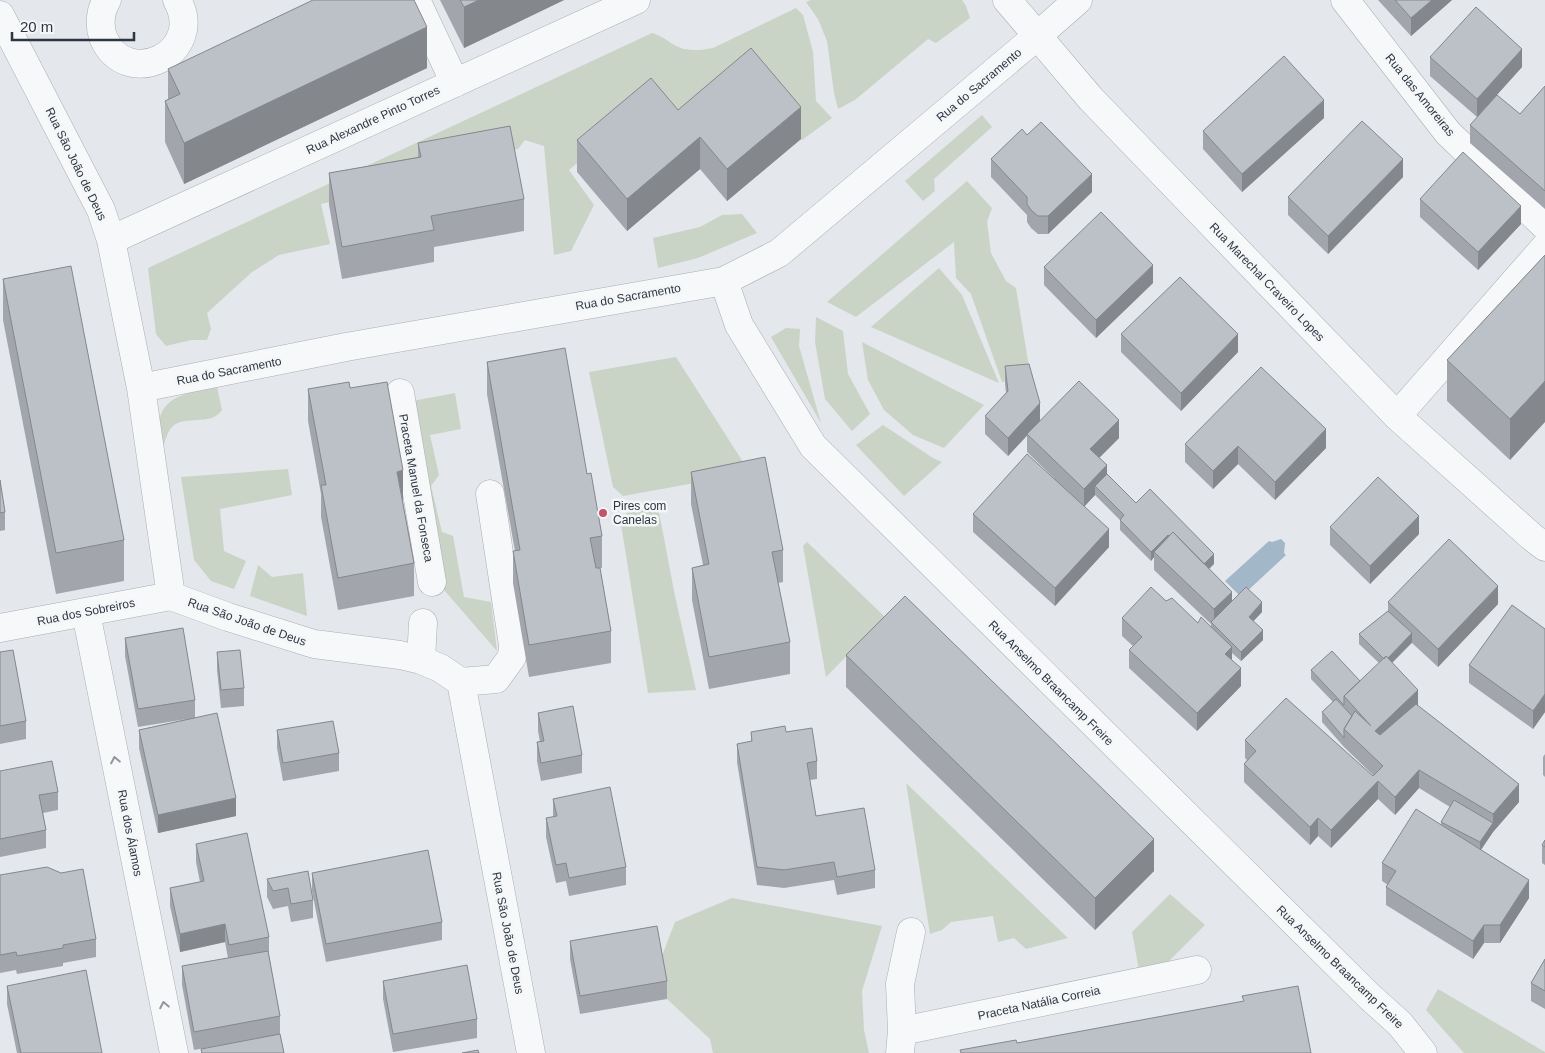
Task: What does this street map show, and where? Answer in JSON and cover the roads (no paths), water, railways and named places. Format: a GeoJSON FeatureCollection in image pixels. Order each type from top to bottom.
{"type":"FeatureCollection","features":[{"type":"Feature","properties":{"kind":"street"},"geometry":{"type":"LineString","coordinates":[[107,0],[100,17],[101,31],[106,44],[115,54],[128,61],[141,64],[154,63],[176,47],[182,35],[186,3]]}},
{"type":"Feature","properties":{"kind":"street"},"geometry":{"type":"LineString","coordinates":[[416,0],[454,83]]}},
{"type":"Feature","properties":{"kind":"street","name":"Rua Alexandre Pinto Torres"},"geometry":{"type":"LineString","coordinates":[[111,240],[636,0]]}},
{"type":"Feature","properties":{"kind":"street","name":"Rua Marechal Craveiro Lopes"},"geometry":{"type":"LineString","coordinates":[[1007,0],[1036,37],[1091,99],[1397,416],[1545,547]]}},
{"type":"Feature","properties":{"kind":"street"},"geometry":{"type":"LineString","coordinates":[[1036,37],[1078,0]]}},
{"type":"Feature","properties":{"kind":"street","name":"Rua das Amoreiras"},"geometry":{"type":"LineString","coordinates":[[1345,0],[1448,132],[1545,226]]}},
{"type":"Feature","properties":{"kind":"street","name":"Rua São João de Deus"},"geometry":{"type":"LineString","coordinates":[[0,15],[102,210],[111,240],[141,388],[171,596],[228,617],[314,644],[400,655],[420,660],[440,668],[461,682],[531,1053]]}},
{"type":"Feature","properties":{"kind":"street","name":"Rua do Sacramento"},"geometry":{"type":"LineString","coordinates":[[141,388],[363,344],[724,280],[779,253],[1036,37]]}},
{"type":"Feature","properties":{"kind":"street"},"geometry":{"type":"LineString","coordinates":[[1397,416],[1545,247]]}},
{"type":"Feature","properties":{"kind":"street","name":"Rua Anselmo Braancamp Freire"},"geometry":{"type":"LineString","coordinates":[[724,280],[739,325],[813,446],[1370,998],[1400,1024],[1423,1053]]}},
{"type":"Feature","properties":{"kind":"street","name":"Praceta Manuel da Fonseca"},"geometry":{"type":"LineString","coordinates":[[400,393],[432,582]]}},
{"type":"Feature","properties":{"kind":"street"},"geometry":{"type":"LineString","coordinates":[[461,682],[496,679],[512,657],[514,645],[490,494]]}},
{"type":"Feature","properties":{"kind":"street","name":"Rua dos Sobreiros"},"geometry":{"type":"LineString","coordinates":[[0,628],[171,596]]}},
{"type":"Feature","properties":{"kind":"street","name":"Rua dos Álamos"},"geometry":{"type":"LineString","coordinates":[[86,612],[174,1053]]}},
{"type":"Feature","properties":{"kind":"street"},"geometry":{"type":"LineString","coordinates":[[420,660],[423,623]]}},
{"type":"Feature","properties":{"kind":"street"},"geometry":{"type":"LineString","coordinates":[[901,1042],[900,984],[911,932]]}},
{"type":"Feature","properties":{"kind":"street","name":"Praceta Natália Correia"},"geometry":{"type":"LineString","coordinates":[[901,1042],[1197,970]]}},
{"type":"Feature","properties":{"kind":"water"},"geometry":{"type":"Polygon","coordinates":[[[1281,539],[1285,543],[1284,553],[1286,555],[1241,597],[1225,581],[1269,541],[1281,539]]]}},
{"type":"Feature","properties":{"kind":"place","name":"Pires com Canelas"},"geometry":{"type":"Point","coordinates":[603,513]}}]}
